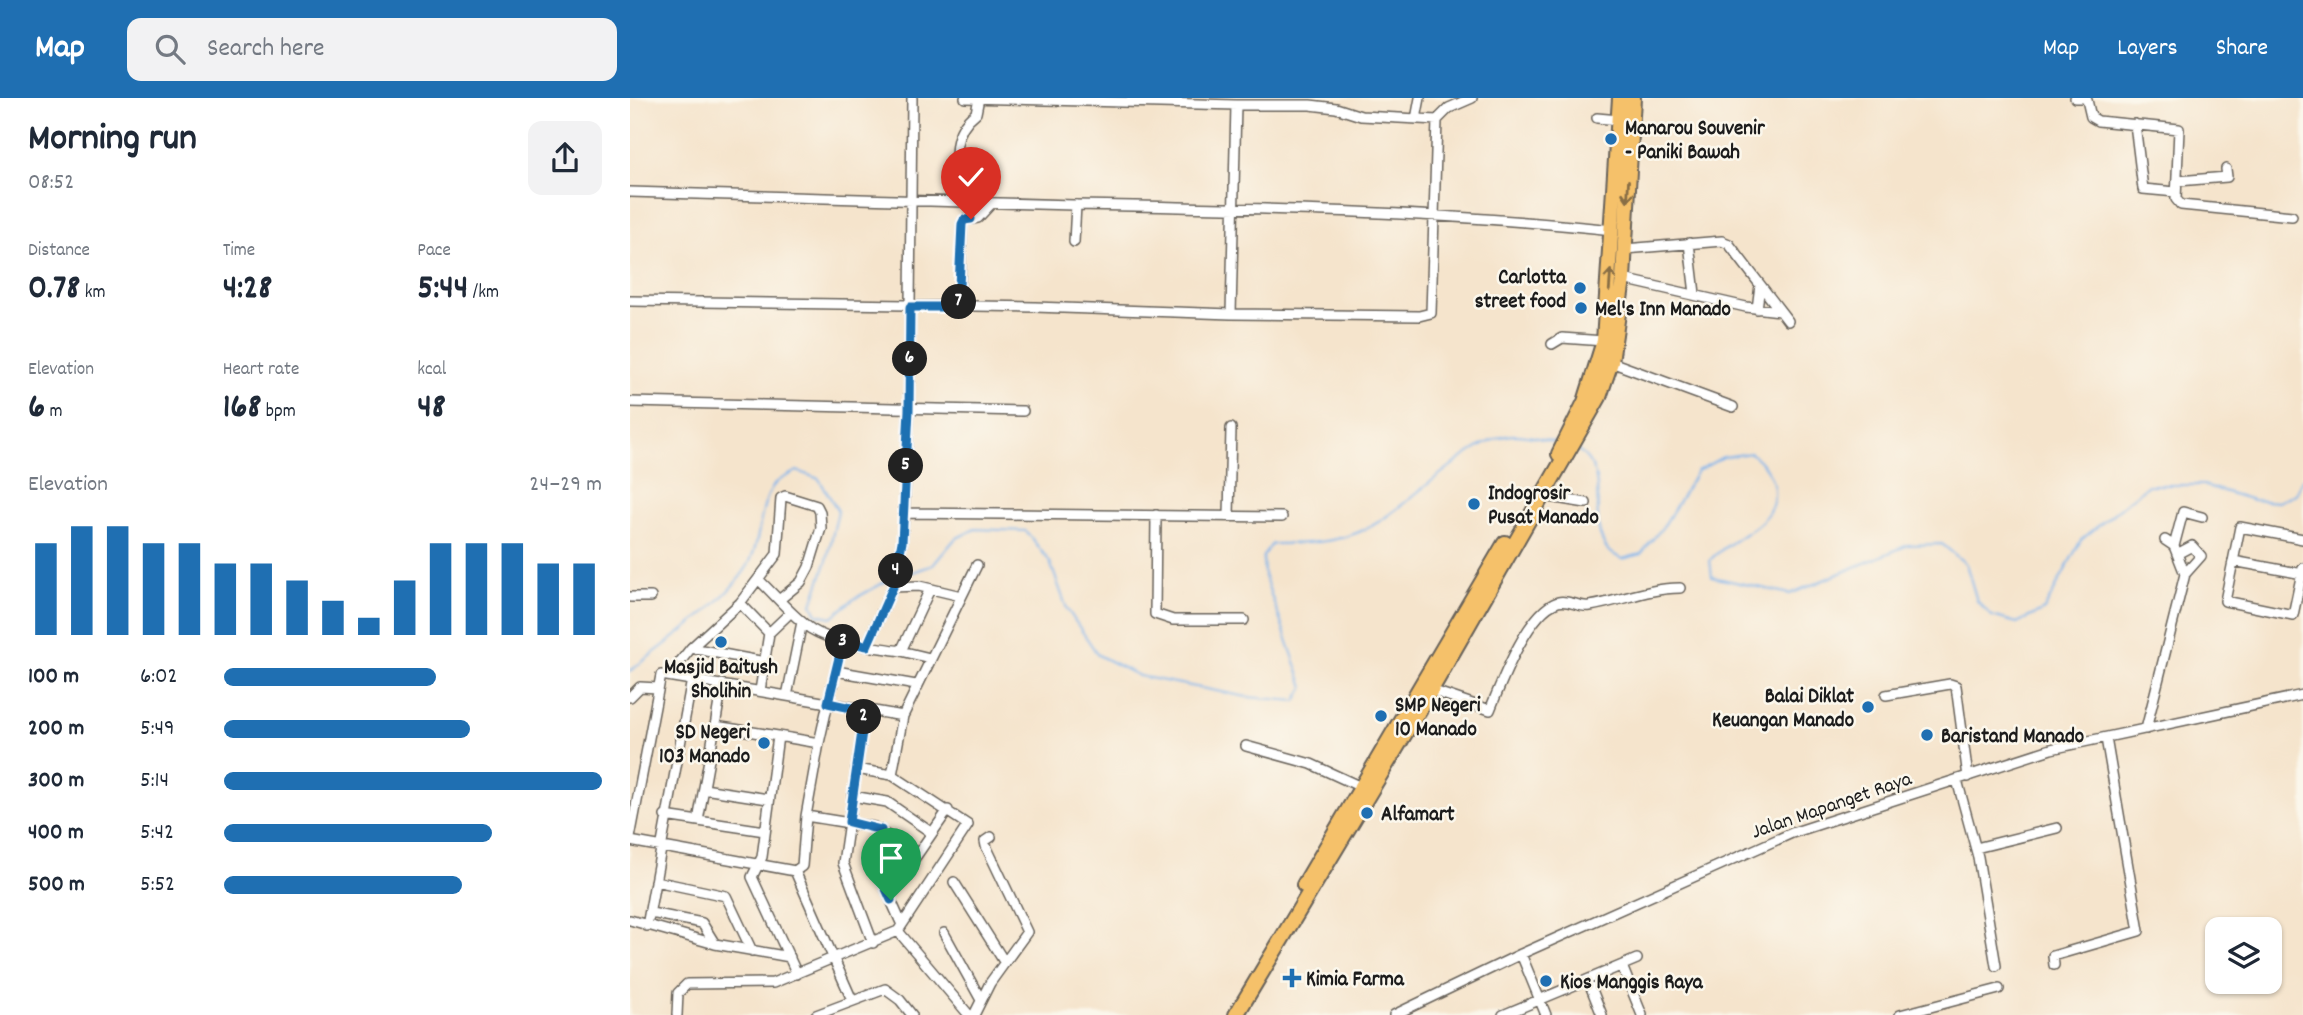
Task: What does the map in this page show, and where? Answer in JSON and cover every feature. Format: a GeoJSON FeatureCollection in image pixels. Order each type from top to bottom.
{"type":"FeatureCollection","features":[{"type":"Feature","properties":{"kind":"highway"},"geometry":{"type":"LineString","coordinates":[[1582,419],[1605,341],[1620,98]]}},
{"type":"Feature","properties":{"kind":"highway"},"geometry":{"type":"LineString","coordinates":[[1236,1015],[1431,690],[1496,568],[1544,496],[1611,362],[1623,279],[1633,98]]}},
{"type":"Feature","properties":{"kind":"highway"},"geometry":{"type":"LineString","coordinates":[[1226,1015],[1361,787],[1563,456]]}},
{"type":"Feature","properties":{"kind":"street"},"geometry":{"type":"LineString","coordinates":[[867,646],[893,587],[904,513],[909,410],[912,98]]}},
{"type":"Feature","properties":{"kind":"street"},"geometry":{"type":"LineString","coordinates":[[965,98],[1217,100],[1236,105],[1337,103],[1362,116],[1437,120]]}},
{"type":"Feature","properties":{"kind":"street"},"geometry":{"type":"LineString","coordinates":[[961,202],[957,135],[966,120],[976,113],[979,98]]}},
{"type":"Feature","properties":{"kind":"street"},"geometry":{"type":"LineString","coordinates":[[1416,119],[1420,98]]}},
{"type":"Feature","properties":{"kind":"street"},"geometry":{"type":"LineString","coordinates":[[630,301],[1426,316],[1433,309],[1437,120],[1449,108],[1472,98]]}},
{"type":"Feature","properties":{"kind":"street"},"geometry":{"type":"LineString","coordinates":[[2075,98],[2087,99],[2094,120],[2179,129],[2176,199],[2180,205],[2292,216]]}},
{"type":"Feature","properties":{"kind":"street"},"geometry":{"type":"LineString","coordinates":[[1231,314],[1236,105]]}},
{"type":"Feature","properties":{"kind":"street"},"geometry":{"type":"LineString","coordinates":[[1597,118],[1619,120]]}},
{"type":"Feature","properties":{"kind":"street"},"geometry":{"type":"LineString","coordinates":[[2135,124],[2143,189],[2176,191]]}},
{"type":"Feature","properties":{"kind":"street"},"geometry":{"type":"LineString","coordinates":[[2178,181],[2227,177],[2227,169]]}},
{"type":"Feature","properties":{"kind":"street"},"geometry":{"type":"LineString","coordinates":[[630,192],[1234,209],[1349,209],[1497,218],[1613,230]]}},
{"type":"Feature","properties":{"kind":"street"},"geometry":{"type":"LineString","coordinates":[[958,307],[963,221],[978,218],[992,203]]}},
{"type":"Feature","properties":{"kind":"street"},"geometry":{"type":"LineString","coordinates":[[1074,242],[1076,205]]}},
{"type":"Feature","properties":{"kind":"street"},"geometry":{"type":"LineString","coordinates":[[1625,249],[1722,241],[1729,244],[1788,321]]}},
{"type":"Feature","properties":{"kind":"street"},"geometry":{"type":"LineString","coordinates":[[1689,243],[1695,294]]}},
{"type":"Feature","properties":{"kind":"street"},"geometry":{"type":"LineString","coordinates":[[1623,279],[1757,309],[1780,311]]}},
{"type":"Feature","properties":{"kind":"street"},"geometry":{"type":"LineString","coordinates":[[1757,309],[1760,285]]}},
{"type":"Feature","properties":{"kind":"street"},"geometry":{"type":"LineString","coordinates":[[1552,344],[1562,338],[1605,341]]}},
{"type":"Feature","properties":{"kind":"street"},"geometry":{"type":"LineString","coordinates":[[1611,362],[1733,407]]}},
{"type":"Feature","properties":{"kind":"street"},"geometry":{"type":"LineString","coordinates":[[630,402],[1023,411]]}},
{"type":"Feature","properties":{"kind":"street"},"geometry":{"type":"LineString","coordinates":[[1229,516],[1231,428]]}},
{"type":"Feature","properties":{"kind":"street"},"geometry":{"type":"LineString","coordinates":[[1544,496],[1586,503]]}},
{"type":"Feature","properties":{"kind":"street"},"geometry":{"type":"LineString","coordinates":[[676,676],[680,662],[691,648],[740,603],[777,554],[781,498],[801,500],[817,506],[821,528],[810,567],[801,582],[779,600]]}},
{"type":"Feature","properties":{"kind":"street"},"geometry":{"type":"LineString","coordinates":[[2176,550],[2183,512],[2202,517]]}},
{"type":"Feature","properties":{"kind":"street"},"geometry":{"type":"LineString","coordinates":[[904,513],[1282,517]]}},
{"type":"Feature","properties":{"kind":"street"},"geometry":{"type":"LineString","coordinates":[[1156,515],[1156,614],[1174,620],[1244,620]]}},
{"type":"Feature","properties":{"kind":"street"},"geometry":{"type":"LineString","coordinates":[[2233,561],[2303,572],[2293,614],[2227,603],[2224,599],[2240,527],[2303,539]]}},
{"type":"Feature","properties":{"kind":"street"},"geometry":{"type":"LineString","coordinates":[[2165,540],[2176,550],[2185,574]]}},
{"type":"Feature","properties":{"kind":"street"},"geometry":{"type":"LineString","coordinates":[[2146,729],[2185,574],[2201,556],[2192,546],[2176,550]]}},
{"type":"Feature","properties":{"kind":"street"},"geometry":{"type":"LineString","coordinates":[[892,775],[903,716],[929,657],[977,565]]}},
{"type":"Feature","properties":{"kind":"street"},"geometry":{"type":"LineString","coordinates":[[759,580],[802,622],[821,634],[843,641],[929,657]]}},
{"type":"Feature","properties":{"kind":"street"},"geometry":{"type":"LineString","coordinates":[[893,587],[930,589],[961,596]]}},
{"type":"Feature","properties":{"kind":"street"},"geometry":{"type":"LineString","coordinates":[[1431,690],[1490,710],[1509,664],[1538,618],[1549,606],[1565,601],[1591,606],[1649,591],[1680,588]]}},
{"type":"Feature","properties":{"kind":"street"},"geometry":{"type":"LineString","coordinates":[[901,651],[930,589]]}},
{"type":"Feature","properties":{"kind":"street"},"geometry":{"type":"LineString","coordinates":[[630,597],[651,597]]}},
{"type":"Feature","properties":{"kind":"street"},"geometry":{"type":"LineString","coordinates":[[740,603],[769,633]]}},
{"type":"Feature","properties":{"kind":"street"},"geometry":{"type":"LineString","coordinates":[[760,691],[769,633],[791,612]]}},
{"type":"Feature","properties":{"kind":"street"},"geometry":{"type":"LineString","coordinates":[[787,696],[802,622]]}},
{"type":"Feature","properties":{"kind":"street"},"geometry":{"type":"LineString","coordinates":[[843,641],[828,703],[819,743],[806,816],[801,869],[795,871],[659,848],[630,834],[662,674],[828,703],[865,711],[903,716]]}},
{"type":"Feature","properties":{"kind":"street"},"geometry":{"type":"LineString","coordinates":[[691,648],[765,662]]}},
{"type":"Feature","properties":{"kind":"street"},"geometry":{"type":"LineString","coordinates":[[836,671],[916,685]]}},
{"type":"Feature","properties":{"kind":"street"},"geometry":{"type":"LineString","coordinates":[[647,926],[659,848],[692,679]]}},
{"type":"Feature","properties":{"kind":"street"},"geometry":{"type":"LineString","coordinates":[[698,821],[722,684]]}},
{"type":"Feature","properties":{"kind":"street"},"geometry":{"type":"LineString","coordinates":[[1885,695],[1950,684],[1956,686],[1968,777]]}},
{"type":"Feature","properties":{"kind":"street"},"geometry":{"type":"LineString","coordinates":[[630,697],[640,687],[658,688]]}},
{"type":"Feature","properties":{"kind":"street","name":"Jalan Mapanget Raya"},"geometry":{"type":"LineString","coordinates":[[1394,1015],[1521,954],[1793,833],[2051,749],[2303,695]]}},
{"type":"Feature","properties":{"kind":"street"},"geometry":{"type":"LineString","coordinates":[[865,711],[843,867],[873,943]]}},
{"type":"Feature","properties":{"kind":"street"},"geometry":{"type":"LineString","coordinates":[[715,726],[819,743]]}},
{"type":"Feature","properties":{"kind":"street"},"geometry":{"type":"LineString","coordinates":[[778,736],[759,865],[752,878],[797,974]]}},
{"type":"Feature","properties":{"kind":"street"},"geometry":{"type":"LineString","coordinates":[[2054,965],[2053,956],[2139,931],[2106,738]]}},
{"type":"Feature","properties":{"kind":"street"},"geometry":{"type":"LineString","coordinates":[[1246,746],[1311,764],[1361,787]]}},
{"type":"Feature","properties":{"kind":"street"},"geometry":{"type":"LineString","coordinates":[[677,1015],[678,993],[687,984],[762,985],[873,943],[900,928],[968,828],[967,824],[892,775],[856,769]]}},
{"type":"Feature","properties":{"kind":"street"},"geometry":{"type":"LineString","coordinates":[[1956,780],[1976,848],[1996,966]]}},
{"type":"Feature","properties":{"kind":"street"},"geometry":{"type":"LineString","coordinates":[[704,789],[768,799]]}},
{"type":"Feature","properties":{"kind":"street"},"geometry":{"type":"LineString","coordinates":[[852,796],[887,802],[932,833]]}},
{"type":"Feature","properties":{"kind":"street"},"geometry":{"type":"LineString","coordinates":[[889,894],[948,810]]}},
{"type":"Feature","properties":{"kind":"street"},"geometry":{"type":"LineString","coordinates":[[665,816],[765,831]]}},
{"type":"Feature","properties":{"kind":"street"},"geometry":{"type":"LineString","coordinates":[[806,816],[881,830],[917,855]]}},
{"type":"Feature","properties":{"kind":"street"},"geometry":{"type":"LineString","coordinates":[[1976,848],[2057,828]]}},
{"type":"Feature","properties":{"kind":"street"},"geometry":{"type":"LineString","coordinates":[[881,830],[877,863],[900,928],[969,1015]]}},
{"type":"Feature","properties":{"kind":"street"},"geometry":{"type":"LineString","coordinates":[[974,1015],[1027,930],[986,846],[985,841],[991,836]]}},
{"type":"Feature","properties":{"kind":"street"},"geometry":{"type":"LineString","coordinates":[[795,871],[852,1000]]}},
{"type":"Feature","properties":{"kind":"street"},"geometry":{"type":"LineString","coordinates":[[654,881],[726,896],[752,951]]}},
{"type":"Feature","properties":{"kind":"street"},"geometry":{"type":"LineString","coordinates":[[954,882],[1005,963]]}},
{"type":"Feature","properties":{"kind":"street"},"geometry":{"type":"LineString","coordinates":[[651,913],[702,923],[715,944]]}},
{"type":"Feature","properties":{"kind":"street"},"geometry":{"type":"LineString","coordinates":[[630,920],[715,944],[790,957]]}},
{"type":"Feature","properties":{"kind":"street"},"geometry":{"type":"LineString","coordinates":[[944,933],[981,1000]]}},
{"type":"Feature","properties":{"kind":"street"},"geometry":{"type":"LineString","coordinates":[[1521,954],[1546,1015]]}},
{"type":"Feature","properties":{"kind":"street"},"geometry":{"type":"LineString","coordinates":[[1503,1015],[1637,959]]}},
{"type":"Feature","properties":{"kind":"street"},"geometry":{"type":"LineString","coordinates":[[1622,966],[1642,1015]]}},
{"type":"Feature","properties":{"kind":"street"},"geometry":{"type":"LineString","coordinates":[[1588,980],[1602,1015]]}},
{"type":"Feature","properties":{"kind":"street"},"geometry":{"type":"LineString","coordinates":[[1899,1015],[1999,989]]}},
{"type":"Feature","properties":{"kind":"street"},"geometry":{"type":"LineString","coordinates":[[816,1015],[852,1000],[889,990],[912,1015]]}},
{"type":"Feature","properties":{"kind":"waterway"},"geometry":{"type":"LineString","coordinates":[[901,576],[933,565],[955,539],[975,529],[1026,531],[1050,562],[1067,609],[1098,655],[1139,676],[1247,697],[1296,701],[1304,687],[1264,575],[1263,556],[1272,544],[1332,540],[1366,529],[1401,506],[1460,459],[1498,438],[1520,435],[1557,443]]}},
{"type":"Feature","properties":{"kind":"waterway"},"geometry":{"type":"LineString","coordinates":[[1576,449],[1588,459],[1594,471],[1601,538],[1608,550],[1622,559],[1641,554],[1665,524],[1697,471],[1723,457],[1751,453],[1770,476],[1773,502],[1758,525],[1710,560],[1712,577],[1790,594],[1908,545],[1942,544],[1966,564],[1977,601],[1992,616],[2017,623],[2044,610],[2081,540],[2148,485],[2203,485],[2253,500],[2278,502],[2296,494],[2303,478]]}},
{"type":"Feature","properties":{"kind":"waterway"},"geometry":{"type":"LineString","coordinates":[[630,671],[693,623],[737,581],[752,557],[769,494],[776,483],[797,471],[819,479],[838,511],[827,560],[812,604],[817,614],[832,617],[854,599],[892,578]]}},
{"type":"Feature","properties":{"kind":"place","name":"Manarou Souvenir - Paniki Bawah"},"geometry":{"type":"Point","coordinates":[1611,139]}},
{"type":"Feature","properties":{"kind":"place","name":"Carlotta street food"},"geometry":{"type":"Point","coordinates":[1580,288]}},
{"type":"Feature","properties":{"kind":"place","name":"Mel's Inn Manado"},"geometry":{"type":"Point","coordinates":[1581,308]}},
{"type":"Feature","properties":{"kind":"place","name":"Indogrosir Pusat Manado"},"geometry":{"type":"Point","coordinates":[1474,504]}},
{"type":"Feature","properties":{"kind":"place","name":"Masjid Baitush Sholihin"},"geometry":{"type":"Point","coordinates":[721,642]}},
{"type":"Feature","properties":{"kind":"place","name":"Balai Diklat Keuangan Manado"},"geometry":{"type":"Point","coordinates":[1868,707]}},
{"type":"Feature","properties":{"kind":"place","name":"SMP Negeri 10 Manado"},"geometry":{"type":"Point","coordinates":[1381,716]}},
{"type":"Feature","properties":{"kind":"place","name":"Baristand Manado"},"geometry":{"type":"Point","coordinates":[1927,735]}},
{"type":"Feature","properties":{"kind":"place","name":"SD Negeri 103 Manado"},"geometry":{"type":"Point","coordinates":[764,743]}},
{"type":"Feature","properties":{"kind":"place","name":"Alfamart"},"geometry":{"type":"Point","coordinates":[1367,813]}},
{"type":"Feature","properties":{"kind":"place","name":"Kimia Farma"},"geometry":{"type":"Point","coordinates":[1292,978]}},
{"type":"Feature","properties":{"kind":"place","name":"Kios Manggis Raya"},"geometry":{"type":"Point","coordinates":[1546,981]}},
{"type":"Feature","properties":{"kind":"route"},"geometry":{"type":"LineString","coordinates":[[891,900],[877,869],[881,830],[849,822],[865,711],[828,703],[843,641],[867,646],[893,587],[902,542],[909,410],[910,307],[958,307],[962,224],[964,220],[971,219]]}}]}
